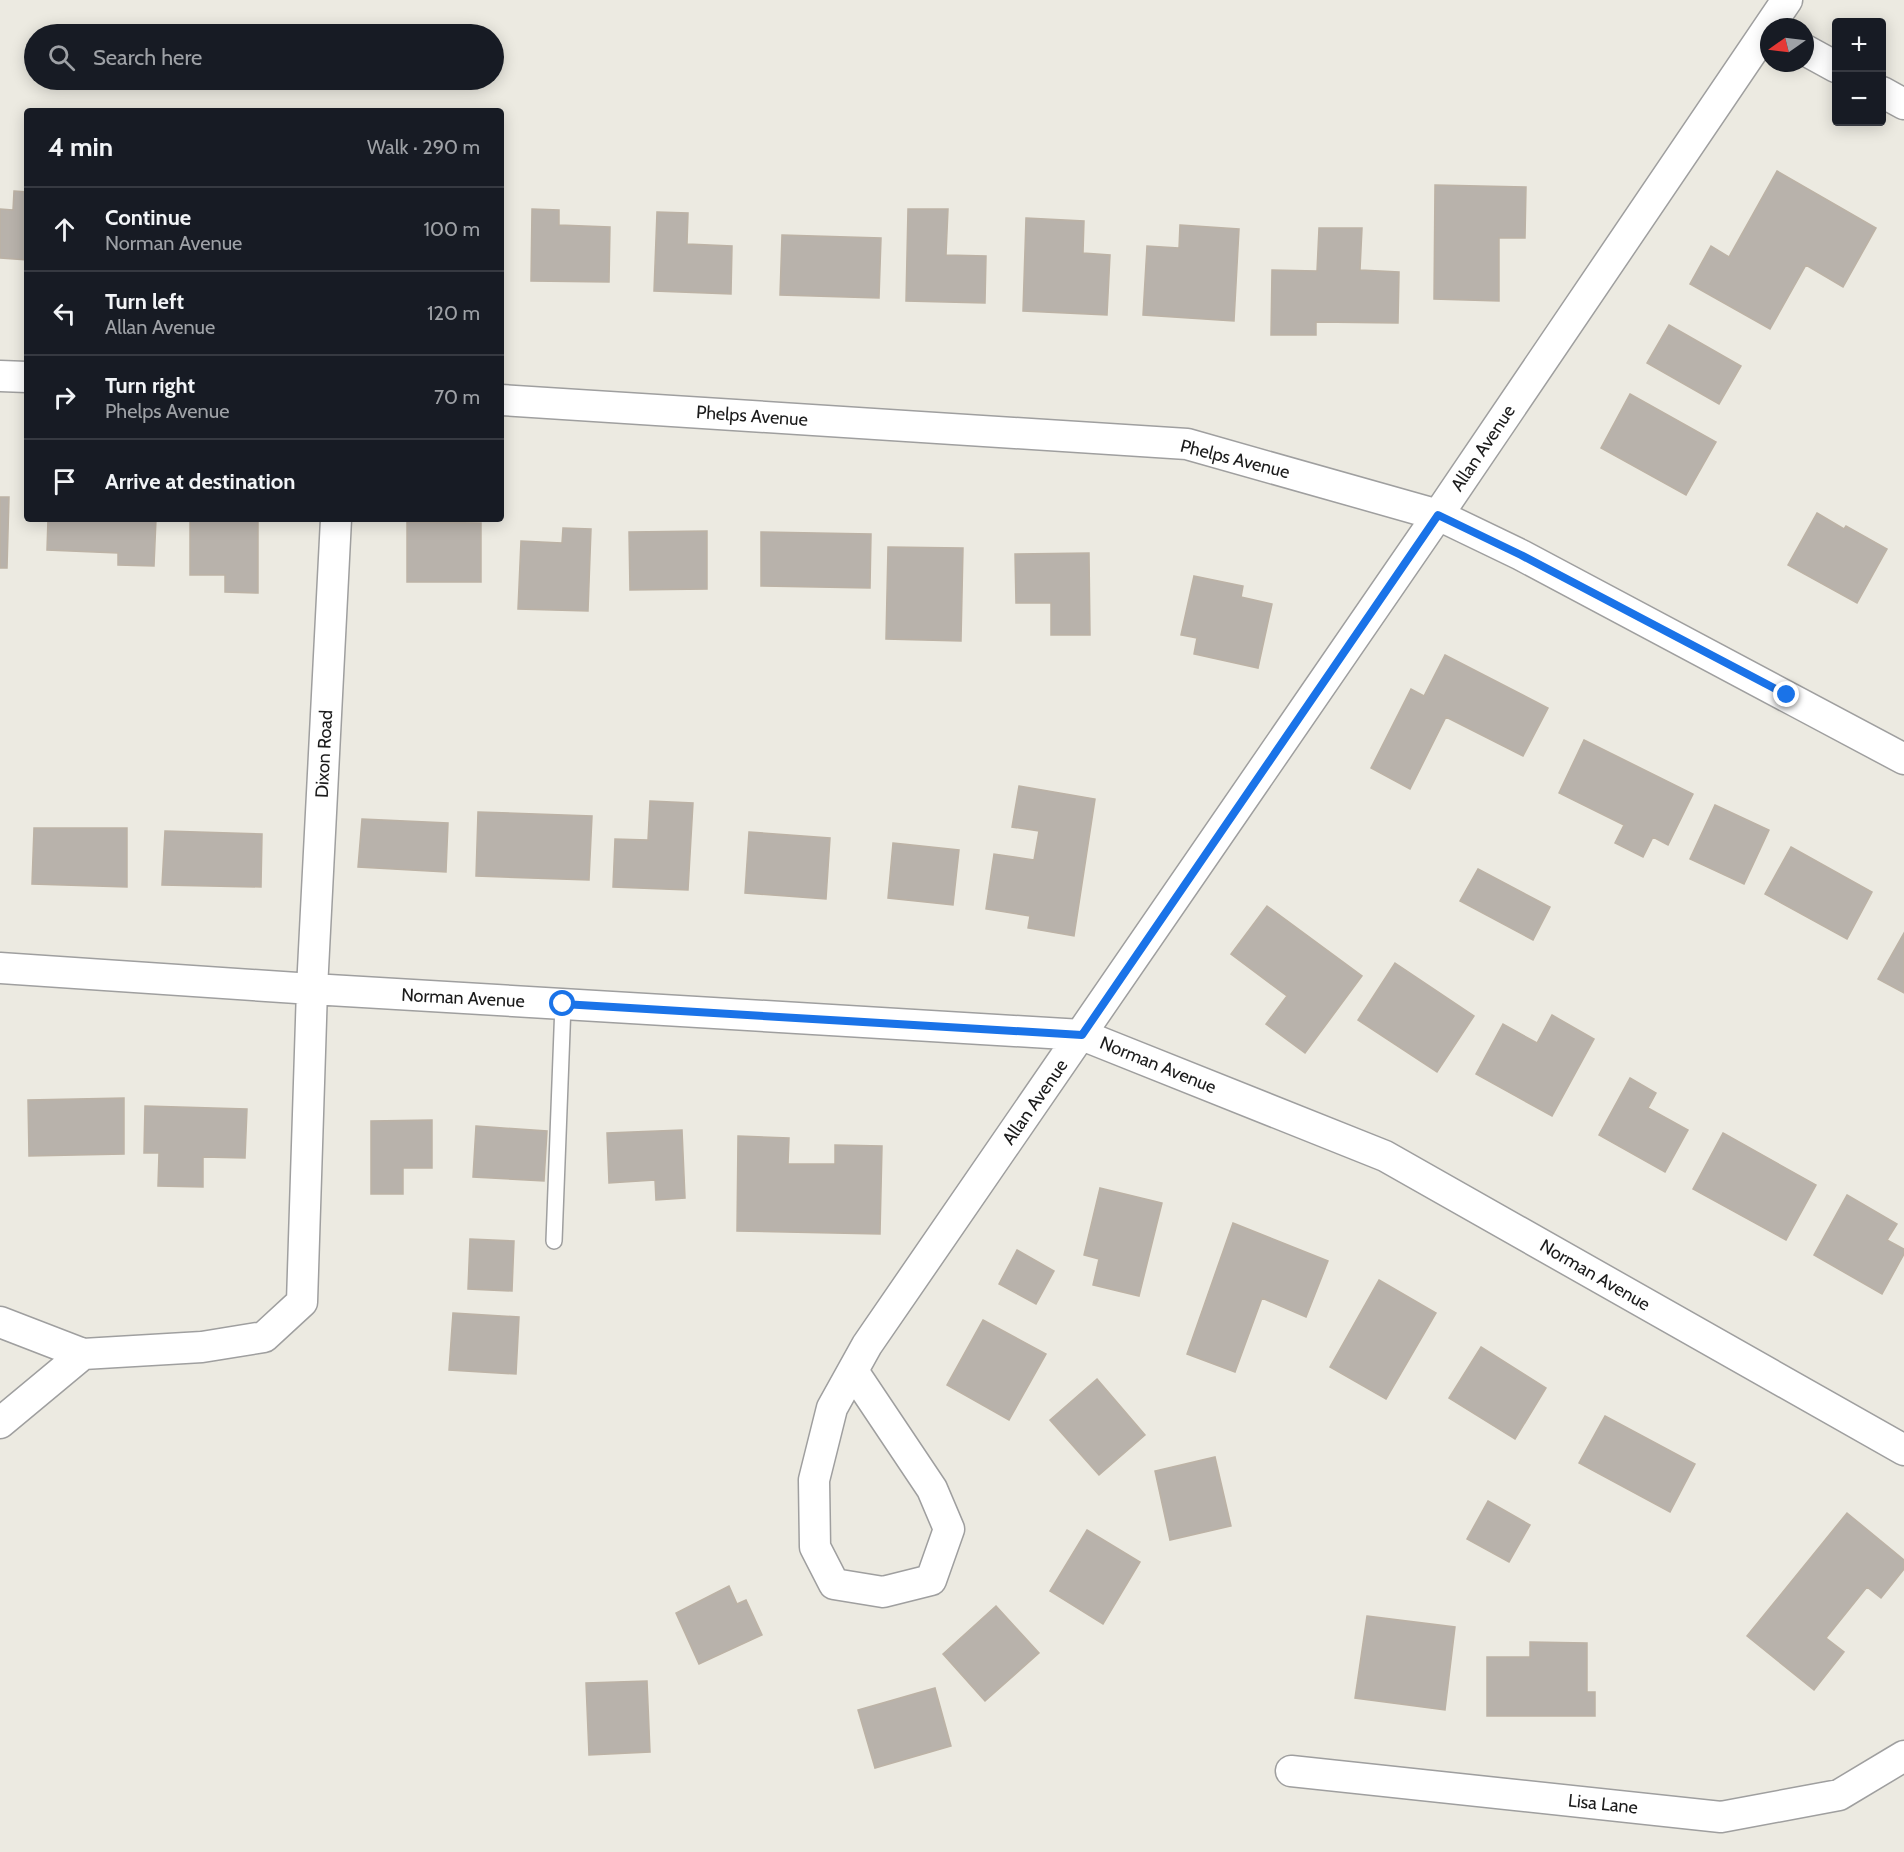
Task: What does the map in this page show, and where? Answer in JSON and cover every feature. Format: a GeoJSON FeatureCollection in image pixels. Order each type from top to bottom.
{"type":"FeatureCollection","features":[{"type":"Feature","properties":{"kind":"street","name":"Allan Avenue"},"geometry":{"type":"LineString","coordinates":[[1775,18],[1787,0]]}},
{"type":"Feature","properties":{"kind":"street","name":"Allan Avenue"},"geometry":{"type":"LineString","coordinates":[[853,1371],[932,1489],[949,1529],[931,1580],[883,1593],[834,1584],[815,1547],[814,1480],[832,1408],[867,1345],[1082,1035],[1760,41]]}},
{"type":"Feature","properties":{"kind":"street"},"geometry":{"type":"LineString","coordinates":[[1814,55],[1832,65]]}},
{"type":"Feature","properties":{"kind":"street"},"geometry":{"type":"LineString","coordinates":[[1886,95],[1904,104]]}},
{"type":"Feature","properties":{"kind":"street"},"geometry":{"type":"LineString","coordinates":[[0,376],[24,377]]}},
{"type":"Feature","properties":{"kind":"street","name":"Phelps Avenue"},"geometry":{"type":"LineString","coordinates":[[504,400],[1187,444],[1438,515],[1531,560],[1904,759]]}},
{"type":"Feature","properties":{"kind":"street","name":"Dixon Road"},"geometry":{"type":"LineString","coordinates":[[83,1354],[202,1347],[264,1337],[302,1302],[312,989],[336,522]]}},
{"type":"Feature","properties":{"kind":"street","name":"Norman Avenue"},"geometry":{"type":"LineString","coordinates":[[0,968],[1082,1035],[1385,1156],[1904,1450]]}},
{"type":"Feature","properties":{"kind":"street"},"geometry":{"type":"LineString","coordinates":[[0,1322],[83,1354],[0,1423]]}},
{"type":"Feature","properties":{"kind":"street","name":"Lisa Lane"},"geometry":{"type":"LineString","coordinates":[[1291,1771],[1721,1817],[1839,1795],[1904,1756]]}},
{"type":"Feature","properties":{"kind":"lane"},"geometry":{"type":"LineString","coordinates":[[554,1241],[563,1004]]}},
{"type":"Feature","properties":{"kind":"building"},"geometry":{"type":"Polygon","coordinates":[[[1777,171],[1876,228],[1843,287],[1806,265],[1770,329],[1690,284],[1711,246],[1729,257],[1777,171]]]}},
{"type":"Feature","properties":{"kind":"building"},"geometry":{"type":"Polygon","coordinates":[[[1435,185],[1526,187],[1525,238],[1499,238],[1499,301],[1434,299],[1435,185]]]}},
{"type":"Feature","properties":{"kind":"building"},"geometry":{"type":"Polygon","coordinates":[[[14,191],[24,192],[24,260],[0,258],[0,209],[13,210],[14,191]]]}},
{"type":"Feature","properties":{"kind":"building"},"geometry":{"type":"Polygon","coordinates":[[[532,209],[559,210],[559,225],[610,227],[609,282],[531,281],[532,209]]]}},
{"type":"Feature","properties":{"kind":"building"},"geometry":{"type":"Polygon","coordinates":[[[908,209],[948,209],[946,255],[986,256],[985,303],[906,301],[908,209]]]}},
{"type":"Feature","properties":{"kind":"building"},"geometry":{"type":"Polygon","coordinates":[[[657,212],[688,213],[687,244],[732,246],[731,294],[654,291],[657,212]]]}},
{"type":"Feature","properties":{"kind":"building"},"geometry":{"type":"Polygon","coordinates":[[[1026,218],[1084,221],[1083,253],[1110,255],[1107,315],[1023,311],[1026,218]]]}},
{"type":"Feature","properties":{"kind":"building"},"geometry":{"type":"Polygon","coordinates":[[[1180,225],[1239,229],[1234,321],[1143,315],[1147,246],[1179,248],[1180,225]]]}},
{"type":"Feature","properties":{"kind":"building"},"geometry":{"type":"Polygon","coordinates":[[[1319,228],[1362,228],[1360,270],[1399,272],[1398,323],[1316,322],[1316,335],[1271,335],[1272,270],[1317,271],[1319,228]]]}},
{"type":"Feature","properties":{"kind":"building"},"geometry":{"type":"Polygon","coordinates":[[[782,235],[881,238],[879,298],[780,295],[782,235]]]}},
{"type":"Feature","properties":{"kind":"building"},"geometry":{"type":"Polygon","coordinates":[[[1669,325],[1741,366],[1719,404],[1647,363],[1669,325]]]}},
{"type":"Feature","properties":{"kind":"building"},"geometry":{"type":"Polygon","coordinates":[[[1630,394],[1716,442],[1686,495],[1601,448],[1630,394]]]}},
{"type":"Feature","properties":{"kind":"building"},"geometry":{"type":"Polygon","coordinates":[[[0,497],[9,497],[7,568],[0,568],[0,497]]]}},
{"type":"Feature","properties":{"kind":"building"},"geometry":{"type":"Polygon","coordinates":[[[1817,513],[1844,529],[1846,526],[1887,549],[1857,603],[1788,565],[1817,513]]]}},
{"type":"Feature","properties":{"kind":"building"},"geometry":{"type":"Polygon","coordinates":[[[48,522],[156,522],[154,566],[118,565],[118,553],[47,550],[48,522]]]}},
{"type":"Feature","properties":{"kind":"building"},"geometry":{"type":"Polygon","coordinates":[[[190,522],[258,522],[258,593],[225,592],[225,575],[190,575],[190,522]]]}},
{"type":"Feature","properties":{"kind":"building"},"geometry":{"type":"Polygon","coordinates":[[[407,522],[481,523],[481,582],[407,582],[407,522]]]}},
{"type":"Feature","properties":{"kind":"building"},"geometry":{"type":"Polygon","coordinates":[[[563,528],[591,529],[588,611],[518,609],[521,541],[562,543],[563,528]]]}},
{"type":"Feature","properties":{"kind":"building"},"geometry":{"type":"Polygon","coordinates":[[[707,531],[707,589],[630,590],[629,532],[707,531]]]}},
{"type":"Feature","properties":{"kind":"building"},"geometry":{"type":"Polygon","coordinates":[[[761,532],[871,534],[870,588],[761,586],[761,532]]]}},
{"type":"Feature","properties":{"kind":"building"},"geometry":{"type":"Polygon","coordinates":[[[888,547],[963,548],[961,641],[886,639],[888,547]]]}},
{"type":"Feature","properties":{"kind":"building"},"geometry":{"type":"Polygon","coordinates":[[[1089,553],[1090,635],[1051,635],[1051,603],[1016,603],[1015,554],[1089,553]]]}},
{"type":"Feature","properties":{"kind":"building"},"geometry":{"type":"Polygon","coordinates":[[[1194,576],[1243,586],[1241,597],[1272,604],[1258,668],[1194,654],[1197,638],[1181,635],[1194,576]]]}},
{"type":"Feature","properties":{"kind":"building"},"geometry":{"type":"Polygon","coordinates":[[[1445,655],[1548,708],[1523,756],[1446,717],[1410,789],[1371,768],[1411,689],[1424,696],[1445,655]]]}},
{"type":"Feature","properties":{"kind":"building"},"geometry":{"type":"Polygon","coordinates":[[[1584,740],[1693,794],[1668,845],[1653,837],[1643,857],[1615,843],[1624,825],[1559,793],[1584,740]]]}},
{"type":"Feature","properties":{"kind":"building"},"geometry":{"type":"Polygon","coordinates":[[[1019,786],[1095,799],[1074,936],[1028,928],[1030,916],[986,909],[994,854],[1034,860],[1039,831],[1012,827],[1019,786]]]}},
{"type":"Feature","properties":{"kind":"building"},"geometry":{"type":"Polygon","coordinates":[[[650,801],[693,803],[688,890],[613,887],[615,839],[648,840],[650,801]]]}},
{"type":"Feature","properties":{"kind":"building"},"geometry":{"type":"Polygon","coordinates":[[[1715,805],[1769,830],[1744,884],[1690,859],[1715,805]]]}},
{"type":"Feature","properties":{"kind":"building"},"geometry":{"type":"Polygon","coordinates":[[[478,812],[592,816],[589,880],[476,876],[478,812]]]}},
{"type":"Feature","properties":{"kind":"building"},"geometry":{"type":"Polygon","coordinates":[[[362,819],[448,823],[446,872],[358,867],[362,819]]]}},
{"type":"Feature","properties":{"kind":"building"},"geometry":{"type":"Polygon","coordinates":[[[34,828],[127,828],[127,887],[32,884],[34,828]]]}},
{"type":"Feature","properties":{"kind":"building"},"geometry":{"type":"Polygon","coordinates":[[[165,831],[262,834],[261,887],[162,885],[165,831]]]}},
{"type":"Feature","properties":{"kind":"building"},"geometry":{"type":"Polygon","coordinates":[[[749,832],[830,838],[826,899],[745,893],[749,832]]]}},
{"type":"Feature","properties":{"kind":"building"},"geometry":{"type":"Polygon","coordinates":[[[893,843],[959,850],[953,905],[888,898],[893,843]]]}},
{"type":"Feature","properties":{"kind":"building"},"geometry":{"type":"Polygon","coordinates":[[[1791,847],[1872,892],[1847,939],[1765,894],[1791,847]]]}},
{"type":"Feature","properties":{"kind":"building"},"geometry":{"type":"Polygon","coordinates":[[[1478,869],[1550,907],[1533,940],[1460,901],[1478,869]]]}},
{"type":"Feature","properties":{"kind":"building"},"geometry":{"type":"Polygon","coordinates":[[[1267,906],[1362,976],[1305,1053],[1266,1024],[1287,996],[1231,954],[1267,906]]]}},
{"type":"Feature","properties":{"kind":"building"},"geometry":{"type":"Polygon","coordinates":[[[1904,933],[1904,993],[1878,979],[1904,933]]]}},
{"type":"Feature","properties":{"kind":"building"},"geometry":{"type":"Polygon","coordinates":[[[1395,963],[1474,1016],[1437,1072],[1358,1020],[1395,963]]]}},
{"type":"Feature","properties":{"kind":"building"},"geometry":{"type":"Polygon","coordinates":[[[1552,1015],[1594,1039],[1552,1116],[1476,1074],[1503,1024],[1537,1043],[1552,1015]]]}},
{"type":"Feature","properties":{"kind":"building"},"geometry":{"type":"Polygon","coordinates":[[[1630,1078],[1656,1093],[1648,1108],[1688,1130],[1665,1172],[1599,1135],[1630,1078]]]}},
{"type":"Feature","properties":{"kind":"building"},"geometry":{"type":"Polygon","coordinates":[[[124,1098],[124,1154],[29,1156],[28,1100],[124,1098]]]}},
{"type":"Feature","properties":{"kind":"building"},"geometry":{"type":"Polygon","coordinates":[[[145,1106],[247,1109],[245,1158],[203,1157],[203,1187],[158,1186],[159,1153],[144,1153],[145,1106]]]}},
{"type":"Feature","properties":{"kind":"building"},"geometry":{"type":"Polygon","coordinates":[[[432,1120],[432,1168],[403,1168],[403,1194],[371,1194],[371,1121],[432,1120]]]}},
{"type":"Feature","properties":{"kind":"building"},"geometry":{"type":"Polygon","coordinates":[[[476,1126],[547,1131],[544,1181],[473,1177],[476,1126]]]}},
{"type":"Feature","properties":{"kind":"building"},"geometry":{"type":"Polygon","coordinates":[[[682,1130],[685,1198],[656,1200],[655,1180],[609,1183],[607,1133],[682,1130]]]}},
{"type":"Feature","properties":{"kind":"building"},"geometry":{"type":"Polygon","coordinates":[[[1723,1133],[1816,1185],[1786,1240],[1693,1189],[1723,1133]]]}},
{"type":"Feature","properties":{"kind":"building"},"geometry":{"type":"Polygon","coordinates":[[[738,1136],[789,1138],[788,1164],[835,1164],[835,1145],[882,1146],[880,1234],[737,1231],[738,1136]]]}},
{"type":"Feature","properties":{"kind":"building"},"geometry":{"type":"Polygon","coordinates":[[[1100,1188],[1162,1203],[1139,1296],[1093,1285],[1099,1259],[1084,1255],[1100,1188]]]}},
{"type":"Feature","properties":{"kind":"building"},"geometry":{"type":"Polygon","coordinates":[[[1847,1195],[1897,1224],[1887,1240],[1904,1249],[1904,1254],[1882,1294],[1814,1255],[1847,1195]]]}},
{"type":"Feature","properties":{"kind":"building"},"geometry":{"type":"Polygon","coordinates":[[[1233,1223],[1328,1261],[1306,1317],[1262,1298],[1235,1372],[1187,1354],[1233,1223]]]}},
{"type":"Feature","properties":{"kind":"building"},"geometry":{"type":"Polygon","coordinates":[[[470,1239],[514,1241],[512,1291],[468,1289],[470,1239]]]}},
{"type":"Feature","properties":{"kind":"building"},"geometry":{"type":"Polygon","coordinates":[[[1017,1250],[1054,1271],[1036,1304],[999,1284],[1017,1250]]]}},
{"type":"Feature","properties":{"kind":"building"},"geometry":{"type":"Polygon","coordinates":[[[1379,1280],[1436,1313],[1386,1399],[1330,1367],[1379,1280]]]}},
{"type":"Feature","properties":{"kind":"building"},"geometry":{"type":"Polygon","coordinates":[[[453,1313],[519,1317],[516,1374],[449,1370],[453,1313]]]}},
{"type":"Feature","properties":{"kind":"building"},"geometry":{"type":"Polygon","coordinates":[[[983,1320],[1046,1354],[1009,1420],[947,1385],[983,1320]]]}},
{"type":"Feature","properties":{"kind":"building"},"geometry":{"type":"Polygon","coordinates":[[[1481,1347],[1546,1388],[1515,1439],[1449,1398],[1481,1347]]]}},
{"type":"Feature","properties":{"kind":"building"},"geometry":{"type":"Polygon","coordinates":[[[1097,1379],[1145,1435],[1099,1475],[1050,1420],[1097,1379]]]}},
{"type":"Feature","properties":{"kind":"building"},"geometry":{"type":"Polygon","coordinates":[[[1605,1416],[1695,1464],[1670,1512],[1579,1463],[1605,1416]]]}},
{"type":"Feature","properties":{"kind":"building"},"geometry":{"type":"Polygon","coordinates":[[[1215,1457],[1231,1526],[1170,1540],[1155,1471],[1215,1457]]]}},
{"type":"Feature","properties":{"kind":"building"},"geometry":{"type":"Polygon","coordinates":[[[1488,1501],[1530,1525],[1509,1562],[1467,1539],[1488,1501]]]}},
{"type":"Feature","properties":{"kind":"building"},"geometry":{"type":"Polygon","coordinates":[[[1847,1513],[1904,1560],[1904,1569],[1881,1598],[1867,1587],[1826,1638],[1844,1652],[1814,1690],[1747,1636],[1847,1513]]]}},
{"type":"Feature","properties":{"kind":"building"},"geometry":{"type":"Polygon","coordinates":[[[1087,1530],[1140,1562],[1103,1624],[1050,1591],[1087,1530]]]}},
{"type":"Feature","properties":{"kind":"building"},"geometry":{"type":"Polygon","coordinates":[[[729,1586],[737,1604],[746,1600],[762,1635],[699,1664],[676,1613],[729,1586]]]}},
{"type":"Feature","properties":{"kind":"building"},"geometry":{"type":"Polygon","coordinates":[[[996,1606],[1039,1653],[985,1701],[943,1654],[996,1606]]]}},
{"type":"Feature","properties":{"kind":"building"},"geometry":{"type":"Polygon","coordinates":[[[1367,1616],[1455,1627],[1445,1710],[1355,1698],[1367,1616]]]}},
{"type":"Feature","properties":{"kind":"building"},"geometry":{"type":"Polygon","coordinates":[[[1530,1642],[1587,1643],[1587,1692],[1595,1692],[1595,1716],[1487,1716],[1487,1657],[1530,1657],[1530,1642]]]}},
{"type":"Feature","properties":{"kind":"building"},"geometry":{"type":"Polygon","coordinates":[[[647,1681],[650,1752],[589,1755],[586,1683],[647,1681]]]}},
{"type":"Feature","properties":{"kind":"building"},"geometry":{"type":"Polygon","coordinates":[[[935,1688],[951,1746],[875,1768],[858,1710],[935,1688]]]}},
{"type":"Feature","properties":{"kind":"route"},"geometry":{"type":"LineString","coordinates":[[563,1004],[1082,1035],[1438,515],[1521,555],[1787,695]]}}]}
